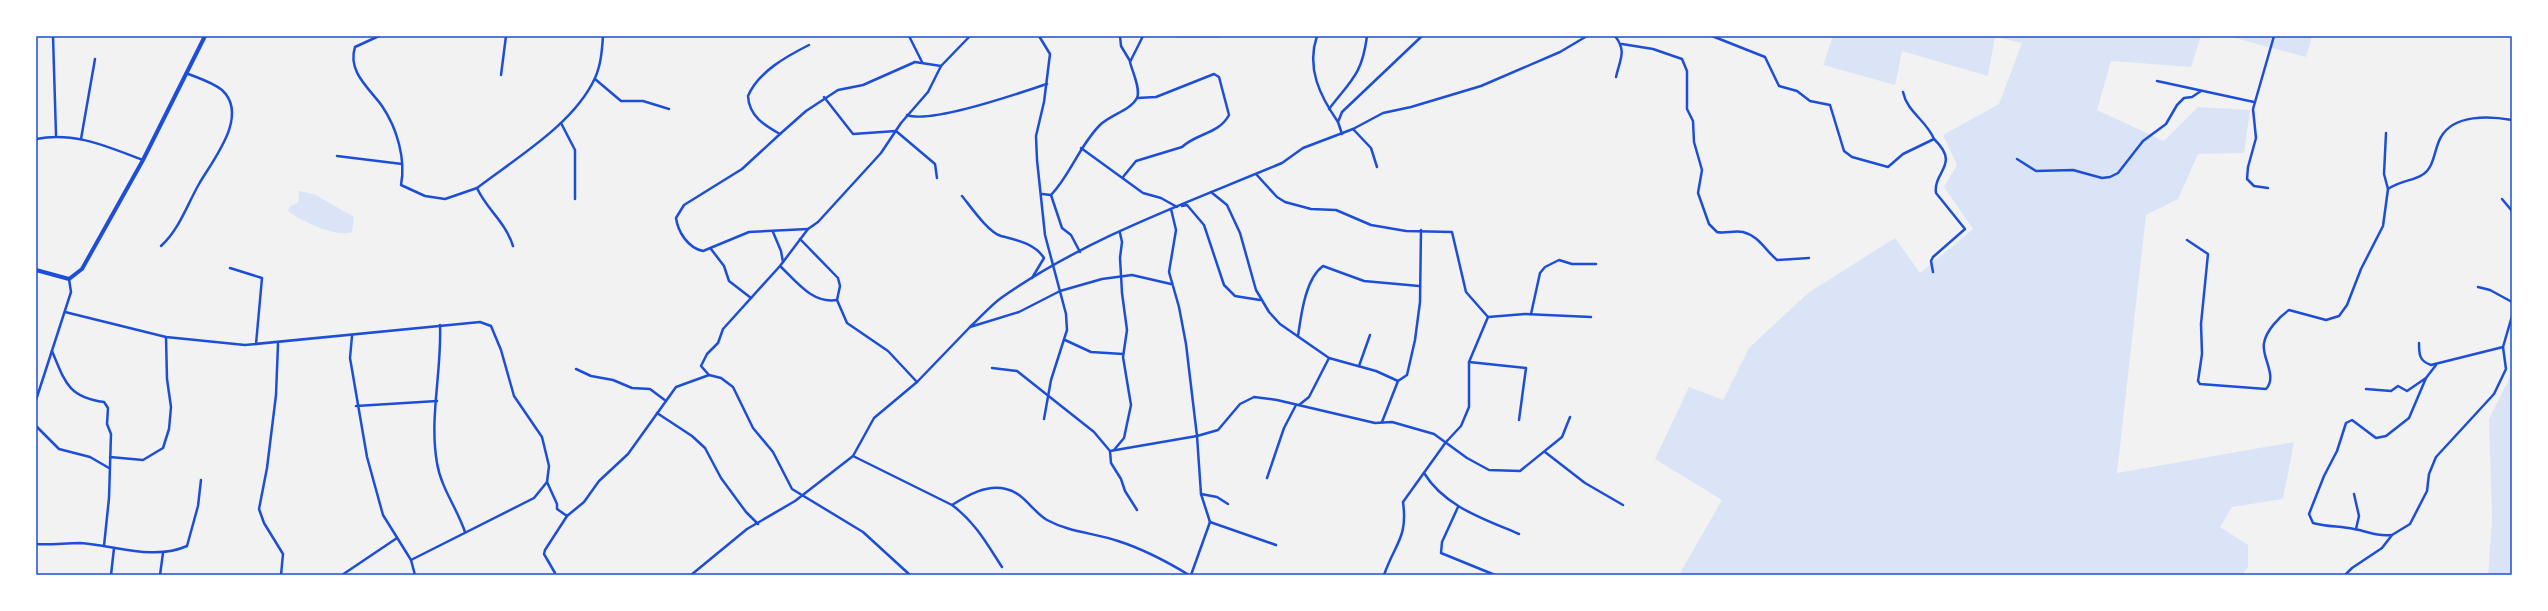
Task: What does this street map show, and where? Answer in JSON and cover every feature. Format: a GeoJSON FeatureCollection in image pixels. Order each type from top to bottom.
{"type":"FeatureCollection","features":[{"type":"Feature","properties":{"kind":"main road"},"geometry":{"type":"LineString","coordinates":[[36,270],[69,279],[82,269],[143,160],[203,37]]}},
{"type":"Feature","properties":{"kind":"street"},"geometry":{"type":"LineString","coordinates":[[53,36],[56,135]]}},
{"type":"Feature","properties":{"kind":"street"},"geometry":{"type":"LineString","coordinates":[[378,36],[355,47],[356,68],[359,78],[389,117],[397,137],[404,173],[401,185],[425,196],[445,199],[477,188],[561,123],[595,79],[603,36]]}},
{"type":"Feature","properties":{"kind":"street"},"geometry":{"type":"LineString","coordinates":[[501,75],[506,36]]}},
{"type":"Feature","properties":{"kind":"street"},"geometry":{"type":"LineString","coordinates":[[909,36],[922,62]]}},
{"type":"Feature","properties":{"kind":"street"},"geometry":{"type":"LineString","coordinates":[[709,375],[701,366],[704,359],[718,343],[723,329],[780,266],[808,229],[818,222],[880,153],[907,115],[928,92],[941,66],[970,36]]}},
{"type":"Feature","properties":{"kind":"street"},"geometry":{"type":"LineString","coordinates":[[1039,36],[1050,54],[1047,84],[1036,136],[1045,235],[1066,314],[1065,340],[1048,396],[1044,419]]}},
{"type":"Feature","properties":{"kind":"street"},"geometry":{"type":"LineString","coordinates":[[1051,195],[1070,171],[1080,148],[1087,138],[1105,120],[1129,106],[1137,98],[1138,90],[1130,62],[1121,46],[1120,36]]}},
{"type":"Feature","properties":{"kind":"street"},"geometry":{"type":"LineString","coordinates":[[1130,62],[1143,36]]}},
{"type":"Feature","properties":{"kind":"street"},"geometry":{"type":"LineString","coordinates":[[1177,36],[1218,36]]}},
{"type":"Feature","properties":{"kind":"street"},"geometry":{"type":"LineString","coordinates":[[1317,36],[1312,63],[1314,75],[1329,109],[1338,122],[1342,134]]}},
{"type":"Feature","properties":{"kind":"street"},"geometry":{"type":"LineString","coordinates":[[1329,109],[1351,84],[1365,56],[1367,36]]}},
{"type":"Feature","properties":{"kind":"street"},"geometry":{"type":"LineString","coordinates":[[1338,122],[1342,112],[1351,102],[1422,36]]}},
{"type":"Feature","properties":{"kind":"street"},"geometry":{"type":"LineString","coordinates":[[691,575],[748,529],[802,495],[853,456],[874,418],[917,382],[970,327],[1000,299],[1054,265],[1120,232],[1171,209],[1282,163],[1303,148],[1342,134],[1383,112],[1411,108],[1504,78],[1560,52],[1587,36]]}},
{"type":"Feature","properties":{"kind":"street"},"geometry":{"type":"LineString","coordinates":[[1614,36],[1622,44],[1653,49],[1682,58],[1687,71],[1687,109],[1693,121],[1695,148],[1702,170],[1698,193],[1709,224],[1717,232],[1743,232],[1752,236],[1760,241],[1777,260],[1809,258]]}},
{"type":"Feature","properties":{"kind":"street"},"geometry":{"type":"LineString","coordinates":[[1712,36],[1765,57],[1779,86],[1797,91],[1810,101],[1830,105],[1846,154],[1888,167],[1903,154],[1934,139]]}},
{"type":"Feature","properties":{"kind":"street"},"geometry":{"type":"LineString","coordinates":[[2268,188],[2254,186],[2247,179],[2248,167],[2256,138],[2253,123],[2254,102],[2263,78],[2274,36]]}},
{"type":"Feature","properties":{"kind":"street"},"geometry":{"type":"LineString","coordinates":[[1616,77],[1622,44]]}},
{"type":"Feature","properties":{"kind":"street"},"geometry":{"type":"LineString","coordinates":[[780,134],[764,125],[752,113],[748,96],[757,82],[779,63],[809,45]]}},
{"type":"Feature","properties":{"kind":"street"},"geometry":{"type":"LineString","coordinates":[[81,139],[96,59]]}},
{"type":"Feature","properties":{"kind":"street"},"geometry":{"type":"LineString","coordinates":[[808,229],[773,232],[749,232],[737,235],[711,249],[703,251],[689,244],[676,218],[684,206],[742,169],[780,134],[824,97],[838,90],[863,86],[907,64],[922,62],[941,66]]}},
{"type":"Feature","properties":{"kind":"street"},"geometry":{"type":"LineString","coordinates":[[161,246],[170,238],[202,179],[221,151],[231,122],[228,101],[223,91],[213,84],[186,73]]}},
{"type":"Feature","properties":{"kind":"street"},"geometry":{"type":"LineString","coordinates":[[1123,177],[1136,161],[1182,147],[1187,143],[1218,129],[1229,115],[1219,78],[1214,74],[1156,97],[1137,98]]}},
{"type":"Feature","properties":{"kind":"street"},"geometry":{"type":"LineString","coordinates":[[595,79],[621,101],[643,101],[669,109]]}},
{"type":"Feature","properties":{"kind":"street"},"geometry":{"type":"LineString","coordinates":[[2157,81],[2254,102]]}},
{"type":"Feature","properties":{"kind":"street"},"geometry":{"type":"LineString","coordinates":[[907,115],[924,118],[994,102],[1047,84]]}},
{"type":"Feature","properties":{"kind":"street"},"geometry":{"type":"LineString","coordinates":[[2017,159],[2036,171],[2073,170],[2102,178],[2110,177],[2118,173],[2143,141],[2166,124],[2181,102],[2201,91]]}},
{"type":"Feature","properties":{"kind":"street"},"geometry":{"type":"LineString","coordinates":[[1903,92],[1905,104],[1929,127],[1934,139],[1941,146],[1946,160],[1936,184],[1936,193],[1965,229],[1933,257],[1931,261],[1933,272]]}},
{"type":"Feature","properties":{"kind":"street"},"geometry":{"type":"LineString","coordinates":[[824,97],[853,134],[896,131],[935,164],[937,178]]}},
{"type":"Feature","properties":{"kind":"street"},"geometry":{"type":"LineString","coordinates":[[2388,190],[2409,179],[2422,176],[2429,169],[2441,136],[2454,124],[2463,119],[2502,118],[2512,120]]}},
{"type":"Feature","properties":{"kind":"street"},"geometry":{"type":"LineString","coordinates":[[561,123],[575,150],[575,199]]}},
{"type":"Feature","properties":{"kind":"street"},"geometry":{"type":"LineString","coordinates":[[1353,129],[1371,148],[1377,167]]}},
{"type":"Feature","properties":{"kind":"street"},"geometry":{"type":"LineString","coordinates":[[2187,240],[2208,254],[2201,324],[2202,354],[2198,381],[2200,384],[2225,387],[2266,388],[2270,377],[2263,351],[2266,336],[2289,310],[2326,320],[2339,316],[2347,305],[2361,269],[2383,226],[2388,190],[2384,174],[2386,133]]}},
{"type":"Feature","properties":{"kind":"street"},"geometry":{"type":"LineString","coordinates":[[36,139],[56,135],[81,139],[143,160]]}},
{"type":"Feature","properties":{"kind":"street"},"geometry":{"type":"LineString","coordinates":[[1080,148],[1123,177],[1143,193],[1161,198],[1177,207],[1187,205],[1204,225],[1224,285],[1235,296],[1260,300]]}},
{"type":"Feature","properties":{"kind":"street"},"geometry":{"type":"LineString","coordinates":[[337,156],[402,164]]}},
{"type":"Feature","properties":{"kind":"street"},"geometry":{"type":"LineString","coordinates":[[1256,174],[1277,197],[1285,202],[1311,209],[1336,210],[1371,225],[1406,231],[1421,230],[1454,234],[1466,292],[1488,317]]}},
{"type":"Feature","properties":{"kind":"street"},"geometry":{"type":"LineString","coordinates":[[477,188],[483,200],[508,231],[513,246]]}},
{"type":"Feature","properties":{"kind":"street"},"geometry":{"type":"LineString","coordinates":[[1211,192],[1227,205],[1240,233],[1260,300],[1280,324],[1329,358],[1398,381]]}},
{"type":"Feature","properties":{"kind":"street"},"geometry":{"type":"LineString","coordinates":[[1042,194],[1051,195]]}},
{"type":"Feature","properties":{"kind":"street"},"geometry":{"type":"LineString","coordinates":[[1051,195],[1062,228],[1071,235],[1080,252]]}},
{"type":"Feature","properties":{"kind":"street"},"geometry":{"type":"LineString","coordinates":[[962,196],[982,222],[1000,236],[1014,238],[1033,246],[1042,254],[1044,258],[1030,280]]}},
{"type":"Feature","properties":{"kind":"street"},"geometry":{"type":"LineString","coordinates":[[2502,200],[2512,211]]}},
{"type":"Feature","properties":{"kind":"street"},"geometry":{"type":"LineString","coordinates":[[952,505],[969,494],[989,488],[1007,489],[1021,496],[1037,513],[1050,522],[1142,550],[1190,575],[1210,522],[1201,494],[1197,436],[1186,344],[1179,307],[1172,284],[1170,261],[1176,230],[1171,209]]}},
{"type":"Feature","properties":{"kind":"street"},"geometry":{"type":"LineString","coordinates":[[1382,422],[1398,381],[1407,375],[1415,340],[1421,230]]}},
{"type":"Feature","properties":{"kind":"street"},"geometry":{"type":"LineString","coordinates":[[773,232],[782,251],[783,262]]}},
{"type":"Feature","properties":{"kind":"street"},"geometry":{"type":"LineString","coordinates":[[1114,451],[1124,438],[1132,405],[1123,354],[1127,330],[1121,277],[1122,242],[1120,232]]}},
{"type":"Feature","properties":{"kind":"street"},"geometry":{"type":"LineString","coordinates":[[800,239],[838,278],[840,286],[837,300],[847,323],[888,351],[917,382]]}},
{"type":"Feature","properties":{"kind":"street"},"geometry":{"type":"LineString","coordinates":[[711,249],[724,266],[729,281],[751,298]]}},
{"type":"Feature","properties":{"kind":"street"},"geometry":{"type":"LineString","coordinates":[[1531,314],[1540,273],[1545,267],[1559,260],[1572,264],[1596,264]]}},
{"type":"Feature","properties":{"kind":"street"},"geometry":{"type":"LineString","coordinates":[[780,266],[813,296],[828,301],[837,300]]}},
{"type":"Feature","properties":{"kind":"street"},"geometry":{"type":"LineString","coordinates":[[1298,336],[1305,296],[1319,269],[1323,266],[1364,281],[1419,286]]}},
{"type":"Feature","properties":{"kind":"street"},"geometry":{"type":"LineString","coordinates":[[230,268],[262,278],[256,344]]}},
{"type":"Feature","properties":{"kind":"street"},"geometry":{"type":"LineString","coordinates":[[970,327],[1019,312],[1060,291],[1080,284],[1135,276],[1172,284]]}},
{"type":"Feature","properties":{"kind":"street"},"geometry":{"type":"LineString","coordinates":[[36,400],[71,292],[69,279]]}},
{"type":"Feature","properties":{"kind":"street"},"geometry":{"type":"LineString","coordinates":[[2478,287],[2490,290],[2512,302]]}},
{"type":"Feature","properties":{"kind":"street"},"geometry":{"type":"LineString","coordinates":[[65,312],[166,337],[245,346],[256,344],[278,344],[440,325],[480,322],[491,326],[501,350],[514,396],[542,437],[549,466],[547,482],[557,504],[557,509],[567,516]]}},
{"type":"Feature","properties":{"kind":"street"},"geometry":{"type":"LineString","coordinates":[[1488,317],[1531,314],[1592,317]]}},
{"type":"Feature","properties":{"kind":"street"},"geometry":{"type":"LineString","coordinates":[[2346,575],[2352,568],[2382,548],[2392,535],[2410,524],[2427,491],[2429,474],[2436,457],[2494,394],[2506,369],[2503,347],[2512,316]]}},
{"type":"Feature","properties":{"kind":"street"},"geometry":{"type":"LineString","coordinates":[[1384,575],[1390,558],[1403,535],[1406,523],[1403,502],[1446,442],[1461,426],[1469,407],[1469,362],[1488,317]]}},
{"type":"Feature","properties":{"kind":"street"},"geometry":{"type":"LineString","coordinates":[[440,325],[435,444],[437,464],[442,483],[465,532]]}},
{"type":"Feature","properties":{"kind":"street"},"geometry":{"type":"LineString","coordinates":[[1359,367],[1370,335]]}},
{"type":"Feature","properties":{"kind":"street"},"geometry":{"type":"LineString","coordinates":[[352,336],[350,358],[356,406],[367,457],[383,515],[411,560],[415,575]]}},
{"type":"Feature","properties":{"kind":"street"},"geometry":{"type":"LineString","coordinates":[[110,457],[143,460],[163,448],[169,429],[171,406],[167,379],[166,337]]}},
{"type":"Feature","properties":{"kind":"street"},"geometry":{"type":"LineString","coordinates":[[1065,340],[1092,352],[1123,354]]}},
{"type":"Feature","properties":{"kind":"street"},"geometry":{"type":"LineString","coordinates":[[2419,343],[2419,355],[2424,362],[2436,365],[2503,347]]}},
{"type":"Feature","properties":{"kind":"street"},"geometry":{"type":"LineString","coordinates":[[278,344],[276,395],[267,468],[259,509],[264,523],[283,554],[281,575]]}},
{"type":"Feature","properties":{"kind":"street"},"geometry":{"type":"LineString","coordinates":[[52,351],[67,385],[74,393],[86,400],[104,402],[108,408],[110,457],[109,498],[104,546]]}},
{"type":"Feature","properties":{"kind":"street"},"geometry":{"type":"LineString","coordinates":[[1267,478],[1284,428],[1297,405],[1309,397],[1329,358]]}},
{"type":"Feature","properties":{"kind":"street"},"geometry":{"type":"LineString","coordinates":[[1469,362],[1526,368],[1519,420]]}},
{"type":"Feature","properties":{"kind":"street"},"geometry":{"type":"LineString","coordinates":[[2392,535],[2383,536],[2356,529],[2325,526],[2313,523],[2309,518],[2324,476],[2337,451],[2346,423],[2352,420],[2376,438],[2386,436],[2413,412],[2426,378],[2436,365]]}},
{"type":"Feature","properties":{"kind":"street"},"geometry":{"type":"LineString","coordinates":[[992,368],[1017,371],[1094,432],[1110,451],[1112,463],[1121,479],[1125,491],[1137,510]]}},
{"type":"Feature","properties":{"kind":"street"},"geometry":{"type":"LineString","coordinates":[[576,369],[591,376],[613,380],[632,388],[650,389],[666,401]]}},
{"type":"Feature","properties":{"kind":"street"},"geometry":{"type":"LineString","coordinates":[[555,573],[544,554],[545,550],[567,516],[584,502],[599,481],[628,454],[676,387],[709,375],[721,378],[732,387],[753,428],[773,452],[792,489],[817,502],[842,521],[863,532],[910,575]]}},
{"type":"Feature","properties":{"kind":"street"},"geometry":{"type":"LineString","coordinates":[[2366,389],[2391,391],[2398,386],[2407,391],[2426,378]]}},
{"type":"Feature","properties":{"kind":"street"},"geometry":{"type":"LineString","coordinates":[[1110,451],[1197,436],[1218,430],[1240,404],[1254,397],[1277,400],[1375,423],[1392,422],[1434,434],[1489,470],[1520,471],[1562,437],[1570,417]]}},
{"type":"Feature","properties":{"kind":"street"},"geometry":{"type":"LineString","coordinates":[[356,406],[437,401]]}},
{"type":"Feature","properties":{"kind":"street"},"geometry":{"type":"LineString","coordinates":[[656,413],[692,436],[705,448],[721,478],[746,512],[758,524]]}},
{"type":"Feature","properties":{"kind":"street"},"geometry":{"type":"LineString","coordinates":[[36,426],[58,449],[90,457],[109,468]]}},
{"type":"Feature","properties":{"kind":"street"},"geometry":{"type":"LineString","coordinates":[[1545,452],[1585,483],[1623,505]]}},
{"type":"Feature","properties":{"kind":"street"},"geometry":{"type":"LineString","coordinates":[[853,456],[952,505],[967,516],[980,531],[1002,567]]}},
{"type":"Feature","properties":{"kind":"street"},"geometry":{"type":"LineString","coordinates":[[1424,474],[1433,488],[1458,507],[1518,534]]}},
{"type":"Feature","properties":{"kind":"street"},"geometry":{"type":"LineString","coordinates":[[36,544],[79,543],[114,548],[163,552],[187,546],[198,506],[201,480]]}},
{"type":"Feature","properties":{"kind":"street"},"geometry":{"type":"LineString","coordinates":[[411,560],[534,498],[547,482]]}},
{"type":"Feature","properties":{"kind":"street"},"geometry":{"type":"LineString","coordinates":[[1201,494],[1216,497],[1228,504]]}},
{"type":"Feature","properties":{"kind":"street"},"geometry":{"type":"LineString","coordinates":[[2354,494],[2359,516],[2356,529]]}},
{"type":"Feature","properties":{"kind":"street"},"geometry":{"type":"LineString","coordinates":[[1458,507],[1442,542],[1441,553],[1495,575]]}},
{"type":"Feature","properties":{"kind":"street"},"geometry":{"type":"LineString","coordinates":[[1210,522],[1276,545]]}},
{"type":"Feature","properties":{"kind":"street"},"geometry":{"type":"LineString","coordinates":[[342,575],[396,538]]}},
{"type":"Feature","properties":{"kind":"street"},"geometry":{"type":"LineString","coordinates":[[111,575],[114,548]]}},
{"type":"Feature","properties":{"kind":"street"},"geometry":{"type":"LineString","coordinates":[[160,575],[163,552]]}},
{"type":"Feature","properties":{"kind":"street"},"geometry":{"type":"LineString","coordinates":[[696,570],[696,575]]}},
{"type":"Feature","properties":{"kind":"shaded area"},"geometry":{"type":"Polygon","coordinates":[[[1833,36],[2201,36],[2191,67],[2111,61],[2097,110],[2164,141],[2198,107],[2250,110],[2244,153],[2198,154],[2178,199],[2146,215],[2117,473],[2294,442],[2283,499],[2232,507],[2220,527],[2248,545],[2248,567],[2242,575],[1679,575],[1722,500],[1655,459],[1689,387],[1723,400],[1749,348],[1808,293],[1895,238],[1920,273],[1973,229],[1944,187],[1957,165],[1943,135],[1999,104],[2022,43],[1995,37],[1988,76],[1902,51],[1895,85],[1823,65],[1833,36]]]}},
{"type":"Feature","properties":{"kind":"shaded area"},"geometry":{"type":"Polygon","coordinates":[[[2228,36],[2312,36],[2306,57],[2228,36]]]}},
{"type":"Feature","properties":{"kind":"shaded area"},"geometry":{"type":"Polygon","coordinates":[[[299,191],[314,194],[354,217],[352,232],[337,233],[328,231],[310,224],[288,211],[290,206],[298,203],[299,191]]]}},
{"type":"Feature","properties":{"kind":"shaded area"},"geometry":{"type":"Polygon","coordinates":[[[2512,373],[2512,575],[2488,575],[2492,520],[2489,419],[2512,373]]]}}]}
